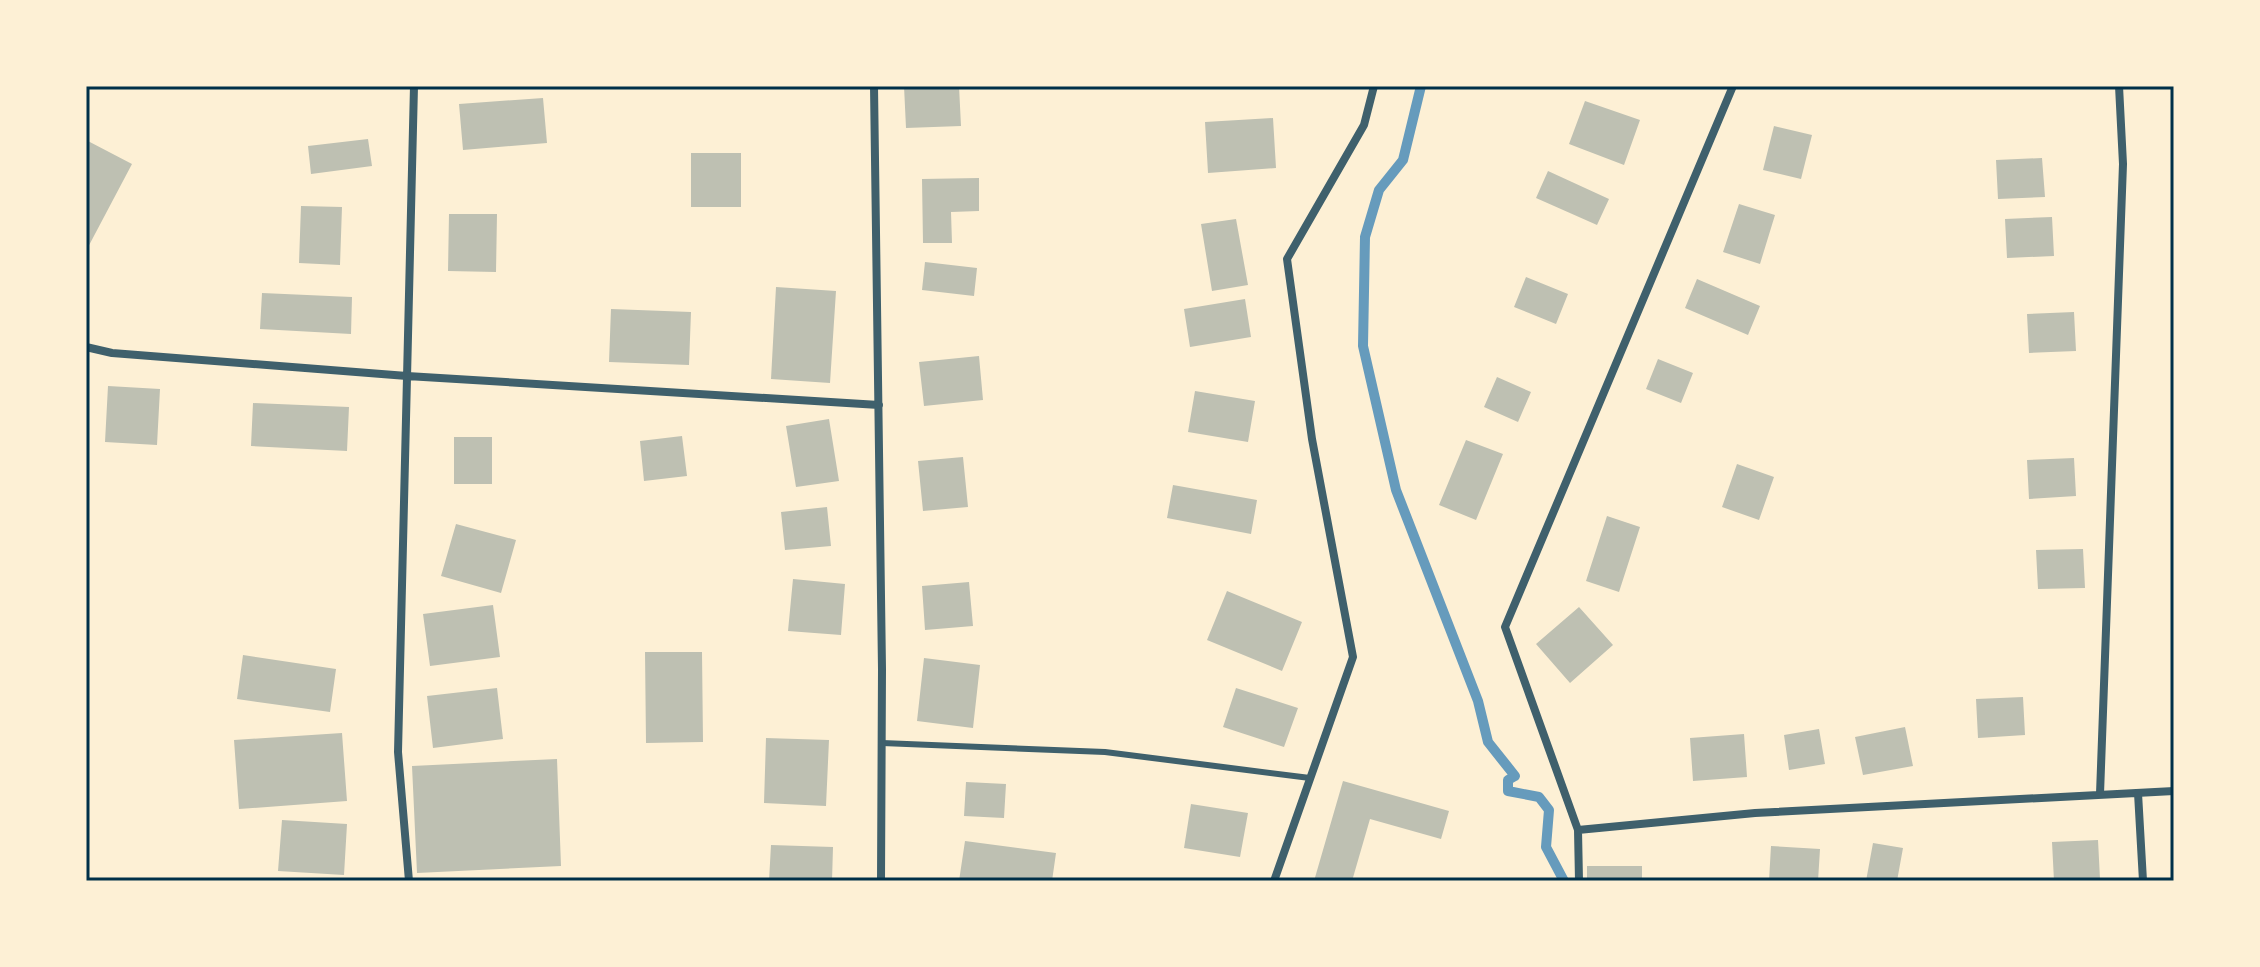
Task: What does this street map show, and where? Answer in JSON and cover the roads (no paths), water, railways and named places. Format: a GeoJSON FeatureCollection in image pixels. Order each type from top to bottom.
{"type":"FeatureCollection","features":[{"type":"Feature","properties":{"kind":"street"},"geometry":{"type":"LineString","coordinates":[[409,881],[398,752],[414,86]]}},
{"type":"Feature","properties":{"kind":"street"},"geometry":{"type":"LineString","coordinates":[[874,86],[881,881]]}},
{"type":"Feature","properties":{"kind":"street"},"geometry":{"type":"LineString","coordinates":[[1274,881],[1353,657],[1312,439],[1287,259],[1364,125],[1374,86]]}},
{"type":"Feature","properties":{"kind":"street"},"geometry":{"type":"LineString","coordinates":[[1579,881],[1578,830],[1505,627],[1733,86]]}},
{"type":"Feature","properties":{"kind":"street"},"geometry":{"type":"LineString","coordinates":[[2100,794],[2123,164],[2119,86]]}},
{"type":"Feature","properties":{"kind":"street"},"geometry":{"type":"LineString","coordinates":[[86,347],[112,353],[407,376],[879,405]]}},
{"type":"Feature","properties":{"kind":"street"},"geometry":{"type":"LineString","coordinates":[[1578,830],[1755,813],[2174,791]]}},
{"type":"Feature","properties":{"kind":"street"},"geometry":{"type":"LineString","coordinates":[[2138,793],[2143,881]]}},
{"type":"Feature","properties":{"kind":"lane"},"geometry":{"type":"LineString","coordinates":[[882,743],[1105,752],[1310,778]]}},
{"type":"Feature","properties":{"kind":"waterway"},"geometry":{"type":"LineString","coordinates":[[1421,86],[1403,160],[1379,190],[1365,237],[1363,346],[1396,490],[1478,701],[1488,742],[1515,776],[1508,780],[1508,791],[1539,797],[1549,810],[1546,847],[1564,881]]}}]}
